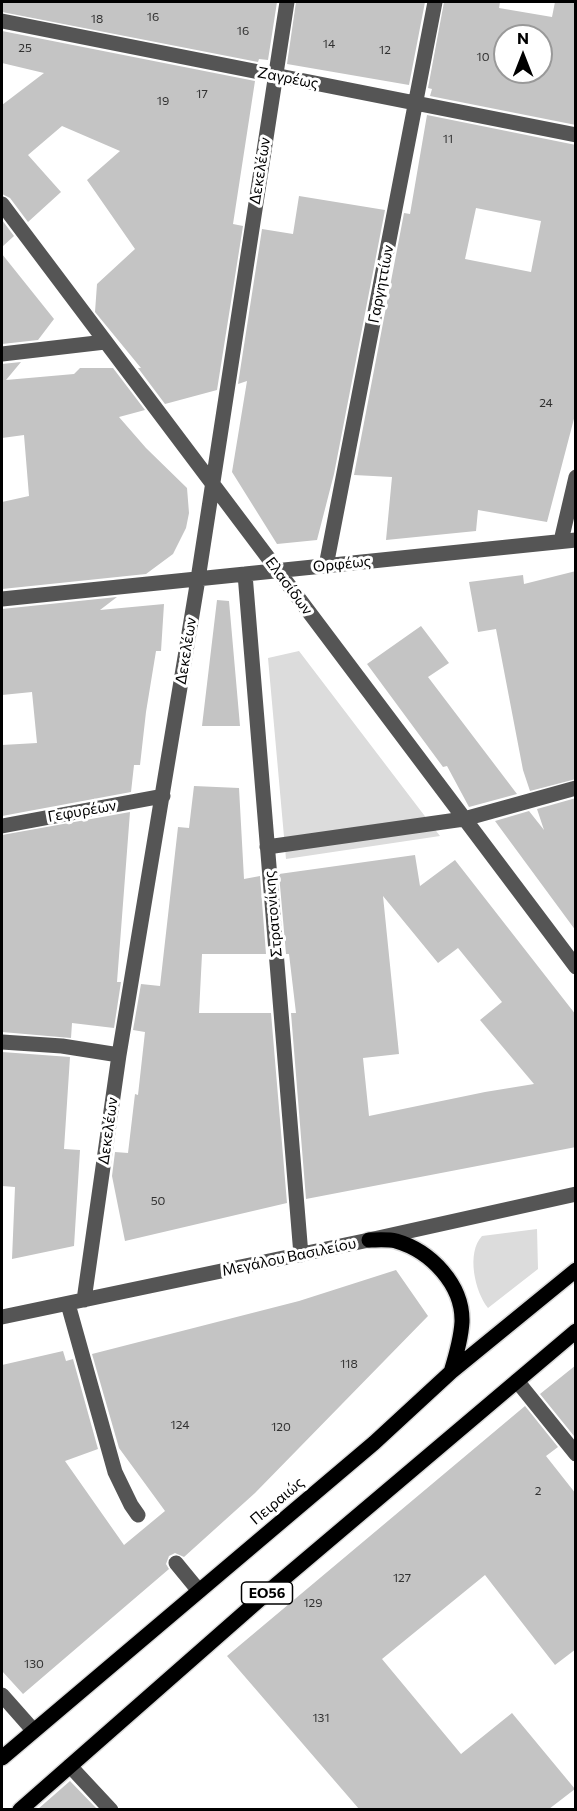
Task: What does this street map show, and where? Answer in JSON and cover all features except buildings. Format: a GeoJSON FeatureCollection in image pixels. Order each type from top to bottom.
{"type":"FeatureCollection","features":[{"type":"Feature","properties":{"kind":"main road"},"geometry":{"type":"LineString","coordinates":[[369,1240],[395,1240],[414,1248],[431,1259],[455,1289],[460,1302],[462,1320],[460,1340],[451,1372]]}},
{"type":"Feature","properties":{"kind":"main road","name":"Πειραιώς"},"geometry":{"type":"LineString","coordinates":[[2,1758],[374,1443],[451,1372],[576,1270]]}},
{"type":"Feature","properties":{"kind":"main road","name":"ΕΟ56"},"geometry":{"type":"LineString","coordinates":[[20,1809],[276,1585],[576,1331]]}},
{"type":"Feature","properties":{"kind":"street","name":"Δεκελέων"},"geometry":{"type":"LineString","coordinates":[[84,1300],[119,1055],[198,579],[287,2]]}},
{"type":"Feature","properties":{"kind":"street","name":"Γαργηττίων"},"geometry":{"type":"LineString","coordinates":[[326,566],[435,2]]}},
{"type":"Feature","properties":{"kind":"street","name":"Ζαγρέως"},"geometry":{"type":"LineString","coordinates":[[2,21],[576,135]]}},
{"type":"Feature","properties":{"kind":"street","name":"Ελασίδων"},"geometry":{"type":"LineString","coordinates":[[2,204],[576,967]]}},
{"type":"Feature","properties":{"kind":"street"},"geometry":{"type":"LineString","coordinates":[[2,354],[105,342]]}},
{"type":"Feature","properties":{"kind":"street"},"geometry":{"type":"LineString","coordinates":[[568,540],[576,477]]}},
{"type":"Feature","properties":{"kind":"street","name":"Ορφέως"},"geometry":{"type":"LineString","coordinates":[[2,599],[568,540]]}},
{"type":"Feature","properties":{"kind":"street","name":"Στρατονίκης"},"geometry":{"type":"LineString","coordinates":[[245,574],[301,1255]]}},
{"type":"Feature","properties":{"kind":"street"},"geometry":{"type":"LineString","coordinates":[[267,847],[464,819],[576,788]]}},
{"type":"Feature","properties":{"kind":"street","name":"Γεφυρέων"},"geometry":{"type":"LineString","coordinates":[[2,826],[163,796]]}},
{"type":"Feature","properties":{"kind":"street"},"geometry":{"type":"LineString","coordinates":[[2,1042],[62,1046],[119,1055]]}},
{"type":"Feature","properties":{"kind":"street","name":"Μεγάλου Βασιλείου"},"geometry":{"type":"LineString","coordinates":[[2,1317],[301,1255],[576,1194]]}},
{"type":"Feature","properties":{"kind":"street"},"geometry":{"type":"LineString","coordinates":[[68,1304],[116,1472],[138,1515]]}},
{"type":"Feature","properties":{"kind":"street"},"geometry":{"type":"LineString","coordinates":[[517,1381],[576,1454]]}},
{"type":"Feature","properties":{"kind":"street"},"geometry":{"type":"LineString","coordinates":[[176,1563],[199,1591]]}},
{"type":"Feature","properties":{"kind":"street"},"geometry":{"type":"LineString","coordinates":[[2,1695],[33,1730]]}},
{"type":"Feature","properties":{"kind":"street"},"geometry":{"type":"LineString","coordinates":[[70,1766],[111,1809]]}},
{"type":"Feature","properties":{"kind":"shaded area"},"geometry":{"type":"Polygon","coordinates":[[[299,651],[440,836],[286,859],[268,658],[299,651]]]}},
{"type":"Feature","properties":{"kind":"shaded area"},"geometry":{"type":"Polygon","coordinates":[[[537,1229],[538,1269],[488,1308],[479,1292],[474,1272],[474,1252],[477,1243],[482,1236],[537,1229]]]}}]}
